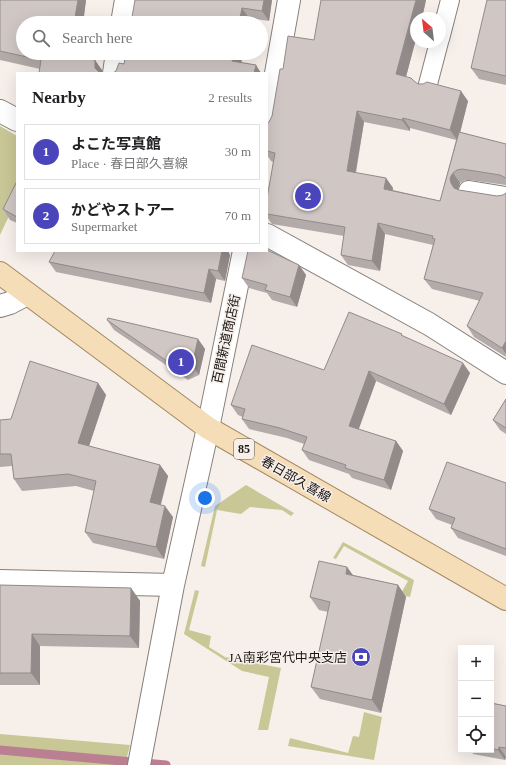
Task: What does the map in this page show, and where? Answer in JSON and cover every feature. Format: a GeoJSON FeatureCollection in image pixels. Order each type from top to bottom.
{"type":"FeatureCollection","features":[{"type":"Feature","properties":{"kind":"main road","name":"春日部久喜線"},"geometry":{"type":"LineString","coordinates":[[0,273],[208,428],[506,599]]}},
{"type":"Feature","properties":{"kind":"street"},"geometry":{"type":"LineString","coordinates":[[123,16],[126,0]]}},
{"type":"Feature","properties":{"kind":"street"},"geometry":{"type":"LineString","coordinates":[[268,118],[289,0]]}},
{"type":"Feature","properties":{"kind":"street"},"geometry":{"type":"LineString","coordinates":[[114,72],[116,60]]}},
{"type":"Feature","properties":{"kind":"street"},"geometry":{"type":"LineString","coordinates":[[0,112],[16,120]]}},
{"type":"Feature","properties":{"kind":"street"},"geometry":{"type":"LineString","coordinates":[[268,236],[429,324],[506,373]]}},
{"type":"Feature","properties":{"kind":"street","name":"百間新道商店街"},"geometry":{"type":"LineString","coordinates":[[141,756],[173,584],[208,428],[244,252]]}},
{"type":"Feature","properties":{"kind":"street"},"geometry":{"type":"LineString","coordinates":[[0,306],[28,294]]}},
{"type":"Feature","properties":{"kind":"street"},"geometry":{"type":"LineString","coordinates":[[0,581],[173,584]]}},
{"type":"Feature","properties":{"kind":"lane"},"geometry":{"type":"LineString","coordinates":[[446,16],[450,0]]}},
{"type":"Feature","properties":{"kind":"lane"},"geometry":{"type":"LineString","coordinates":[[428,84],[438,48]]}},
{"type":"Feature","properties":{"kind":"lane"},"geometry":{"type":"LineString","coordinates":[[468,190],[506,196]]}},
{"type":"Feature","properties":{"kind":"shaded area"},"geometry":{"type":"Polygon","coordinates":[[[0,126],[16,135],[16,201],[0,235],[0,126]]]}},
{"type":"Feature","properties":{"kind":"shaded area"},"geometry":{"type":"Polygon","coordinates":[[[246,485],[294,513],[291,516],[282,510],[250,507],[241,514],[217,510],[205,567],[201,566],[215,506],[246,485]]]}},
{"type":"Feature","properties":{"kind":"shaded area"},"geometry":{"type":"Polygon","coordinates":[[[343,542],[414,580],[410,597],[400,595],[408,581],[344,546],[336,559],[333,558],[343,542]]]}},
{"type":"Feature","properties":{"kind":"shaded area"},"geometry":{"type":"Polygon","coordinates":[[[195,590],[199,591],[189,630],[211,636],[209,647],[225,657],[281,668],[268,730],[258,730],[269,677],[242,671],[184,634],[195,590]]]}},
{"type":"Feature","properties":{"kind":"shaded area"},"geometry":{"type":"Polygon","coordinates":[[[364,712],[382,717],[374,760],[288,746],[290,738],[348,753],[353,736],[359,737],[364,712]]]}},
{"type":"Feature","properties":{"kind":"shaded area"},"geometry":{"type":"Polygon","coordinates":[[[0,734],[130,745],[125,765],[0,765],[0,734]]]}},
{"type":"Feature","properties":{"kind":"building"},"geometry":{"type":"Polygon","coordinates":[[[0,0],[78,0],[75,16],[16,16],[16,55],[0,51],[0,0]]]}},
{"type":"Feature","properties":{"kind":"building"},"geometry":{"type":"Polygon","coordinates":[[[135,0],[264,0],[262,11],[242,8],[240,16],[132,16],[135,0]]]}},
{"type":"Feature","properties":{"kind":"building"},"geometry":{"type":"Polygon","coordinates":[[[321,0],[416,0],[413,12],[410,12],[410,22],[396,74],[411,78],[418,84],[427,82],[461,91],[450,130],[403,118],[402,120],[357,111],[347,171],[386,178],[384,189],[440,201],[459,132],[506,144],[506,178],[500,175],[462,169],[453,173],[450,178],[454,188],[459,190],[497,196],[506,193],[506,341],[502,348],[467,326],[483,293],[424,279],[435,239],[432,238],[433,236],[378,223],[372,261],[341,255],[345,227],[268,214],[268,192],[275,153],[268,151],[268,122],[272,116],[280,69],[283,69],[288,36],[314,40],[321,0]]]}},
{"type":"Feature","properties":{"kind":"building"},"geometry":{"type":"Polygon","coordinates":[[[487,0],[506,0],[506,76],[471,68],[487,0]]]}},
{"type":"Feature","properties":{"kind":"building"},"geometry":{"type":"Polygon","coordinates":[[[41,60],[95,60],[95,68],[99,72],[39,72],[41,60]]]}},
{"type":"Feature","properties":{"kind":"building"},"geometry":{"type":"Polygon","coordinates":[[[125,60],[232,60],[256,65],[254,72],[114,72],[119,63],[124,64],[125,60]]]}},
{"type":"Feature","properties":{"kind":"building"},"geometry":{"type":"Polygon","coordinates":[[[16,183],[16,216],[3,209],[16,183]]]}},
{"type":"Feature","properties":{"kind":"building"},"geometry":{"type":"Polygon","coordinates":[[[268,250],[299,265],[290,297],[265,290],[267,285],[242,278],[248,252],[268,252],[268,250]]]}},
{"type":"Feature","properties":{"kind":"building"},"geometry":{"type":"Polygon","coordinates":[[[54,252],[222,252],[218,271],[209,269],[204,293],[49,262],[54,252]]]}},
{"type":"Feature","properties":{"kind":"building"},"geometry":{"type":"Polygon","coordinates":[[[349,312],[402,334],[401,335],[463,363],[444,404],[369,371],[349,426],[396,441],[384,480],[345,468],[346,465],[302,450],[307,437],[280,428],[242,419],[245,409],[231,405],[252,345],[324,370],[349,312]]]}},
{"type":"Feature","properties":{"kind":"building"},"geometry":{"type":"Polygon","coordinates":[[[108,318],[198,339],[192,365],[180,370],[107,320],[108,318]]]}},
{"type":"Feature","properties":{"kind":"building"},"geometry":{"type":"Polygon","coordinates":[[[30,361],[98,383],[78,443],[160,465],[150,502],[165,506],[156,547],[85,532],[96,481],[68,474],[14,479],[11,454],[0,454],[0,420],[11,419],[30,361]]]}},
{"type":"Feature","properties":{"kind":"building"},"geometry":{"type":"Polygon","coordinates":[[[506,399],[506,428],[493,420],[506,399]]]}},
{"type":"Feature","properties":{"kind":"building"},"geometry":{"type":"Polygon","coordinates":[[[447,462],[506,483],[506,549],[451,528],[455,518],[429,509],[447,462]]]}},
{"type":"Feature","properties":{"kind":"building","name":"JA南彩宮代中央支店"},"geometry":{"type":"Polygon","coordinates":[[[319,561],[347,567],[346,574],[398,585],[372,700],[311,687],[330,602],[310,597],[319,561]]]}},
{"type":"Feature","properties":{"kind":"building"},"geometry":{"type":"Polygon","coordinates":[[[0,585],[131,588],[130,636],[32,634],[31,673],[0,673],[0,585]]]}},
{"type":"Feature","properties":{"kind":"building"},"geometry":{"type":"Polygon","coordinates":[[[494,704],[506,706],[506,748],[499,747],[498,750],[494,749],[494,704]]]}},
{"type":"Feature","properties":{"kind":"waterway"},"geometry":{"type":"LineString","coordinates":[[0,750],[166,765]]}},
{"type":"Feature","properties":{"kind":"place","name":"かどやストアー"},"geometry":{"type":"Point","coordinates":[308,196]}},
{"type":"Feature","properties":{"kind":"place","name":"よこた写真館"},"geometry":{"type":"Point","coordinates":[181,362]}},
{"type":"Feature","properties":{"kind":"place","name":"JA南彩宮代中央支店"},"geometry":{"type":"Point","coordinates":[361,657]}}]}
